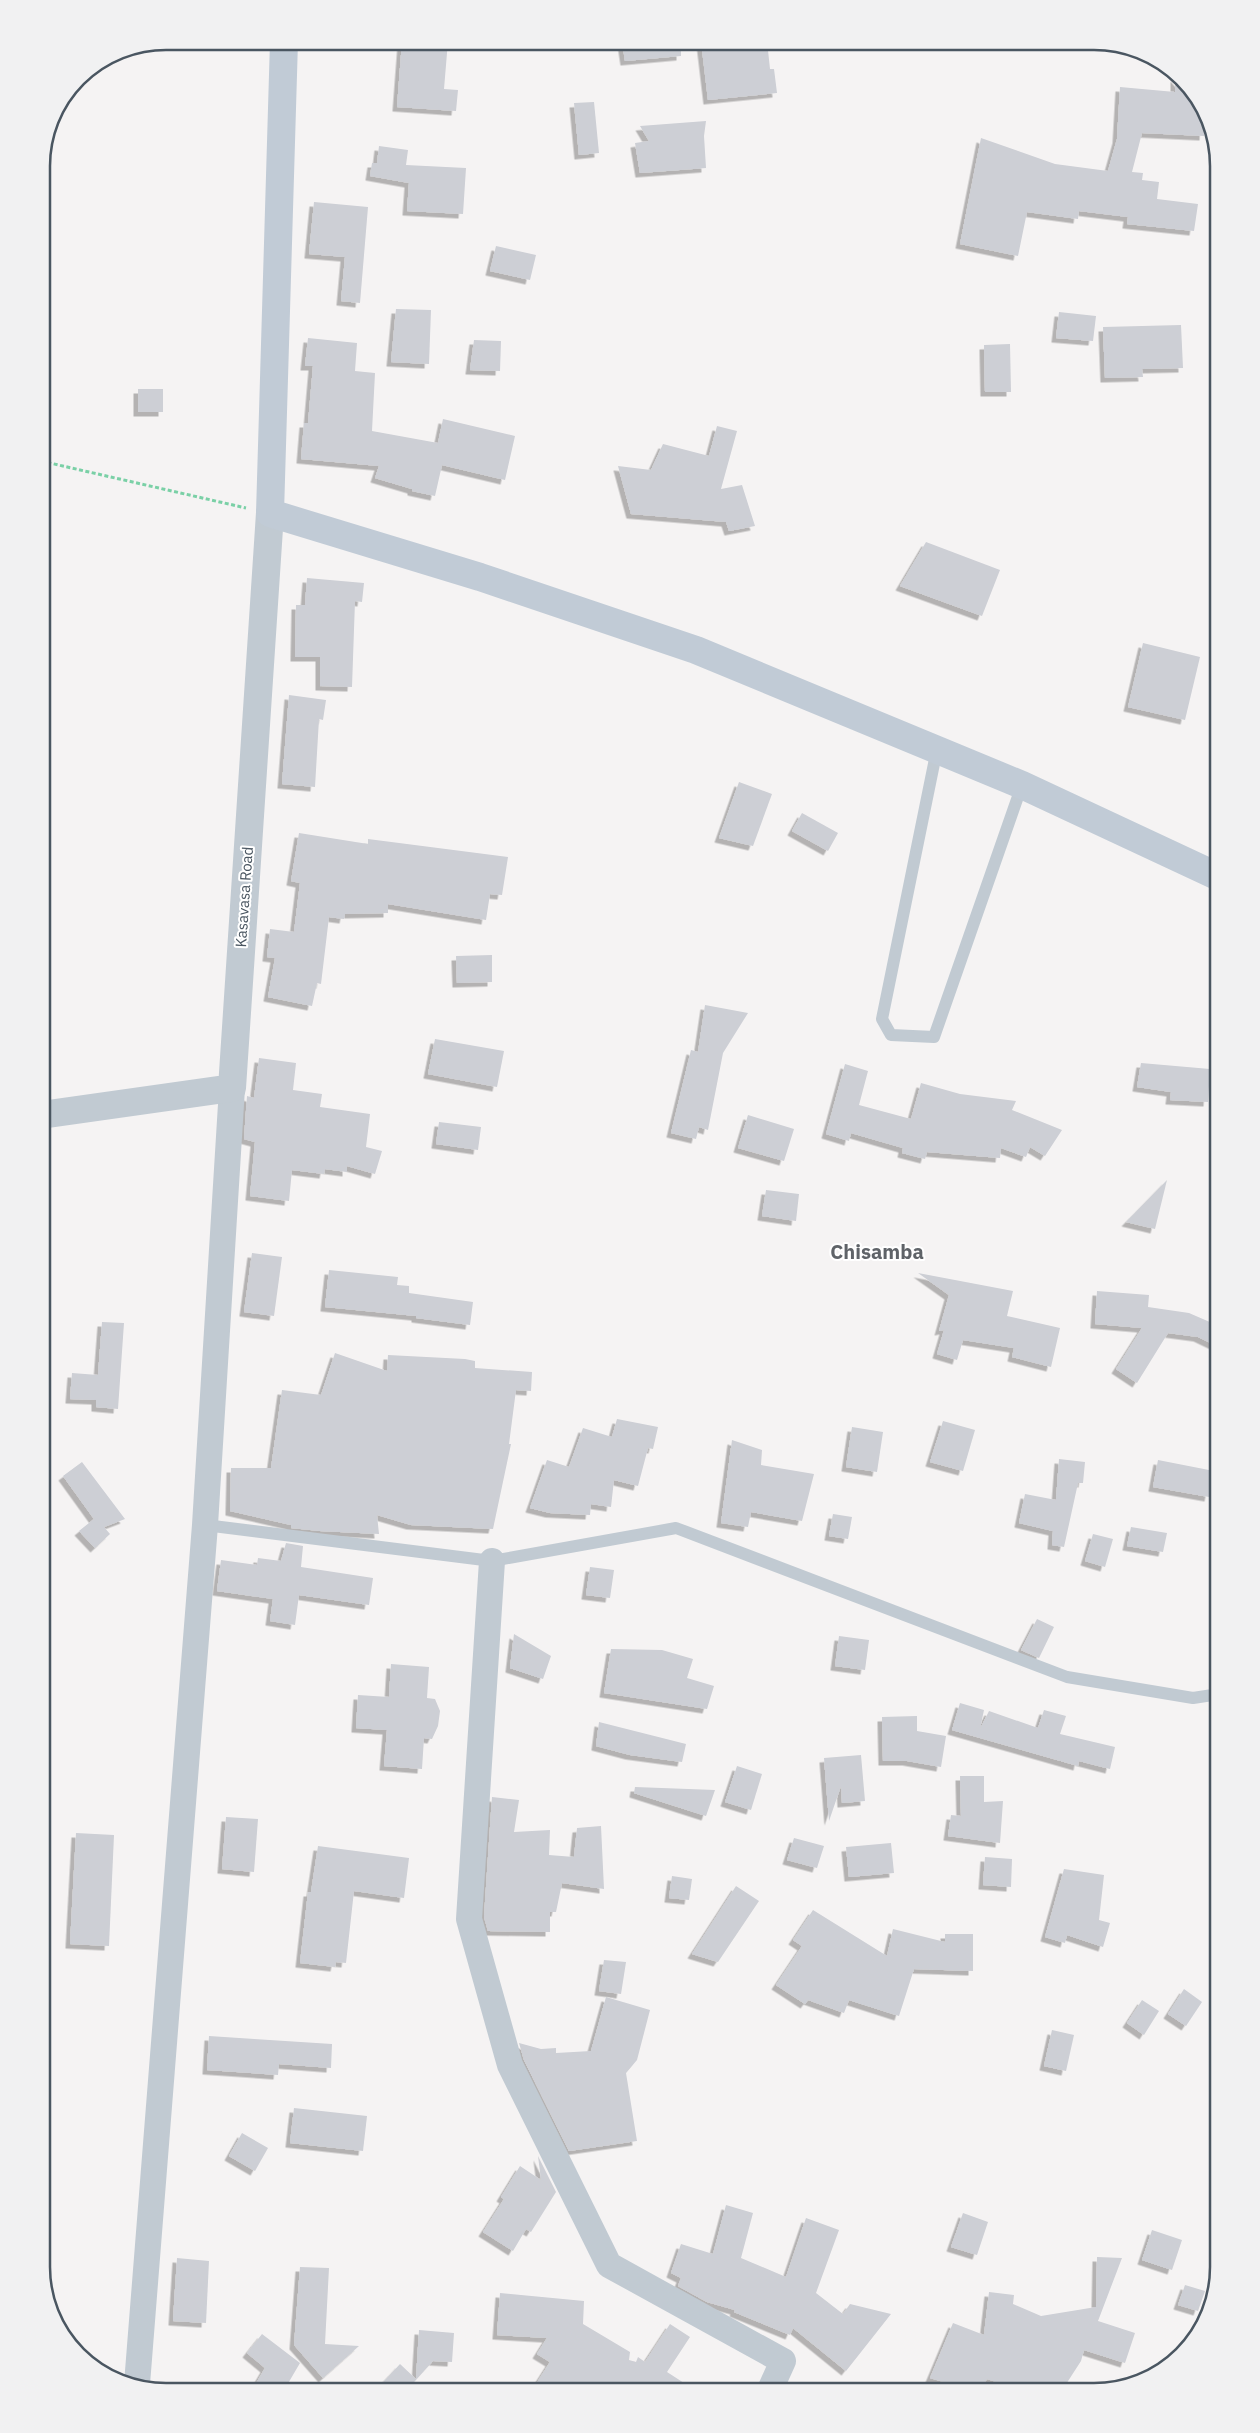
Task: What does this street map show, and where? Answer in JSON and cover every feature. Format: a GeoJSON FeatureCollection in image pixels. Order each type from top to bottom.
{"type":"FeatureCollection","features":[{"type":"Feature","properties":{"kind":"main road"},"geometry":{"type":"LineString","coordinates":[[284,50],[270,513],[480,577],[696,650],[1022,785],[1210,873]]}},
{"type":"Feature","properties":{"kind":"street","name":"Kasavasa Road"},"geometry":{"type":"LineString","coordinates":[[232,1088],[270,513]]}},
{"type":"Feature","properties":{"kind":"street"},"geometry":{"type":"LineString","coordinates":[[50,1114],[232,1088],[205,1526],[137,2379]]}},
{"type":"Feature","properties":{"kind":"street"},"geometry":{"type":"LineString","coordinates":[[492,1561],[469,1919],[510,2065],[609,2265],[783,2361],[773,2383]]}},
{"type":"Feature","properties":{"kind":"lane"},"geometry":{"type":"LineString","coordinates":[[937,749],[882,1019],[891,1035],[934,1037],[1022,785]]}},
{"type":"Feature","properties":{"kind":"lane"},"geometry":{"type":"LineString","coordinates":[[205,1526],[391,1547],[492,1561],[676,1528],[1067,1677],[1193,1698],[1210,1695]]}},
{"type":"Feature","properties":{"kind":"path"},"geometry":{"type":"LineString","coordinates":[[50,463],[270,513]]}},
{"type":"Feature","properties":{"kind":"building"},"geometry":{"type":"Polygon","coordinates":[[[401,50],[447,50],[444,89],[458,90],[456,111],[397,107],[401,50]]]}},
{"type":"Feature","properties":{"kind":"building"},"geometry":{"type":"Polygon","coordinates":[[[623,50],[681,50],[681,56],[625,61],[623,50]]]}},
{"type":"Feature","properties":{"kind":"building"},"geometry":{"type":"Polygon","coordinates":[[[702,50],[768,50],[770,69],[774,69],[777,93],[708,100],[702,50]]]}},
{"type":"Feature","properties":{"kind":"building"},"geometry":{"type":"Polygon","coordinates":[[[1175,84],[1198,115],[1204,130],[1204,136],[1142,133],[1132,172],[1143,173],[1142,180],[1159,182],[1157,199],[1198,204],[1194,231],[1127,224],[1128,217],[1079,211],[1078,219],[1027,212],[1018,256],[960,244],[981,138],[1055,164],[1108,171],[1117,139],[1120,87],[1175,92],[1175,84]]]}},
{"type":"Feature","properties":{"kind":"building"},"geometry":{"type":"Polygon","coordinates":[[[594,102],[599,153],[579,155],[574,103],[594,102]]]}},
{"type":"Feature","properties":{"kind":"building"},"geometry":{"type":"Polygon","coordinates":[[[706,121],[704,136],[706,168],[640,173],[635,143],[649,141],[640,126],[706,121]]]}},
{"type":"Feature","properties":{"kind":"building"},"geometry":{"type":"Polygon","coordinates":[[[379,146],[408,150],[406,165],[466,168],[463,214],[407,211],[409,183],[370,176],[372,163],[377,163],[379,146]]]}},
{"type":"Feature","properties":{"kind":"building"},"geometry":{"type":"Polygon","coordinates":[[[314,202],[368,207],[360,303],[341,301],[345,257],[309,254],[314,202]]]}},
{"type":"Feature","properties":{"kind":"building"},"geometry":{"type":"Polygon","coordinates":[[[496,246],[536,255],[530,280],[490,271],[496,246]]]}},
{"type":"Feature","properties":{"kind":"building"},"geometry":{"type":"Polygon","coordinates":[[[396,309],[431,310],[429,364],[391,362],[396,309]]]}},
{"type":"Feature","properties":{"kind":"building"},"geometry":{"type":"Polygon","coordinates":[[[1059,312],[1096,316],[1093,341],[1056,338],[1059,312]]]}},
{"type":"Feature","properties":{"kind":"building"},"geometry":{"type":"Polygon","coordinates":[[[1181,325],[1183,368],[1142,369],[1143,377],[1105,378],[1103,327],[1181,325]]]}},
{"type":"Feature","properties":{"kind":"building"},"geometry":{"type":"Polygon","coordinates":[[[308,338],[357,343],[355,371],[375,373],[372,431],[438,443],[443,419],[515,436],[505,480],[442,465],[435,496],[412,491],[412,489],[375,478],[379,466],[301,459],[304,423],[308,423],[313,366],[305,366],[308,338]]]}},
{"type":"Feature","properties":{"kind":"building"},"geometry":{"type":"Polygon","coordinates":[[[474,340],[501,341],[500,371],[470,370],[474,340]]]}},
{"type":"Feature","properties":{"kind":"building"},"geometry":{"type":"Polygon","coordinates":[[[1010,344],[1011,392],[985,392],[984,345],[1010,344]]]}},
{"type":"Feature","properties":{"kind":"building"},"geometry":{"type":"Polygon","coordinates":[[[138,389],[163,389],[163,412],[138,412],[138,389]]]}},
{"type":"Feature","properties":{"kind":"building"},"geometry":{"type":"Polygon","coordinates":[[[717,426],[737,431],[721,489],[742,485],[755,526],[729,531],[726,522],[631,514],[618,466],[651,470],[663,444],[709,456],[717,426]]]}},
{"type":"Feature","properties":{"kind":"building"},"geometry":{"type":"Polygon","coordinates":[[[926,542],[1000,570],[982,616],[900,586],[926,542]]]}},
{"type":"Feature","properties":{"kind":"building"},"geometry":{"type":"Polygon","coordinates":[[[307,578],[364,583],[362,602],[355,601],[352,687],[320,686],[320,657],[295,657],[296,605],[305,605],[307,578]]]}},
{"type":"Feature","properties":{"kind":"building"},"geometry":{"type":"Polygon","coordinates":[[[1143,643],[1200,657],[1185,720],[1128,707],[1143,643]]]}},
{"type":"Feature","properties":{"kind":"building"},"geometry":{"type":"Polygon","coordinates":[[[289,695],[326,700],[323,720],[319,719],[315,787],[282,784],[289,695]]]}},
{"type":"Feature","properties":{"kind":"building"},"geometry":{"type":"Polygon","coordinates":[[[739,782],[772,794],[753,846],[719,838],[739,782]]]}},
{"type":"Feature","properties":{"kind":"building"},"geometry":{"type":"Polygon","coordinates":[[[802,813],[838,833],[828,851],[792,831],[802,813]]]}},
{"type":"Feature","properties":{"kind":"building"},"geometry":{"type":"Polygon","coordinates":[[[299,833],[368,844],[368,839],[508,857],[502,895],[490,894],[486,920],[388,904],[388,913],[345,914],[344,919],[329,917],[321,984],[317,983],[312,1006],[268,997],[275,958],[267,957],[270,929],[294,932],[300,883],[291,881],[299,833]]]}},
{"type":"Feature","properties":{"kind":"building"},"geometry":{"type":"Polygon","coordinates":[[[492,955],[492,982],[457,983],[456,956],[492,955]]]}},
{"type":"Feature","properties":{"kind":"building"},"geometry":{"type":"Polygon","coordinates":[[[705,1005],[748,1013],[723,1053],[708,1130],[699,1127],[696,1139],[671,1133],[691,1050],[698,1052],[705,1005]]]}},
{"type":"Feature","properties":{"kind":"building"},"geometry":{"type":"Polygon","coordinates":[[[435,1039],[504,1051],[497,1087],[428,1074],[435,1039]]]}},
{"type":"Feature","properties":{"kind":"building"},"geometry":{"type":"Polygon","coordinates":[[[259,1058],[296,1063],[293,1090],[322,1094],[320,1107],[370,1114],[366,1147],[382,1151],[375,1174],[347,1166],[347,1172],[325,1169],[324,1174],[292,1170],[289,1201],[250,1196],[255,1142],[244,1139],[247,1096],[254,1098],[259,1058]]]}},
{"type":"Feature","properties":{"kind":"building"},"geometry":{"type":"Polygon","coordinates":[[[1141,1063],[1210,1069],[1208,1102],[1170,1100],[1171,1092],[1137,1087],[1141,1063]]]}},
{"type":"Feature","properties":{"kind":"building"},"geometry":{"type":"Polygon","coordinates":[[[845,1064],[868,1071],[859,1105],[911,1119],[921,1083],[960,1094],[1016,1101],[1012,1110],[1062,1130],[1045,1156],[1030,1147],[1026,1157],[1001,1148],[1000,1158],[927,1152],[925,1159],[902,1153],[903,1148],[851,1133],[849,1141],[826,1134],[845,1064]]]}},
{"type":"Feature","properties":{"kind":"building"},"geometry":{"type":"Polygon","coordinates":[[[748,1115],[794,1129],[784,1161],[738,1148],[748,1115]]]}},
{"type":"Feature","properties":{"kind":"building"},"geometry":{"type":"Polygon","coordinates":[[[439,1122],[481,1127],[478,1150],[436,1144],[439,1122]]]}},
{"type":"Feature","properties":{"kind":"building"},"geometry":{"type":"Polygon","coordinates":[[[1167,1180],[1155,1229],[1126,1222],[1167,1180]]]}},
{"type":"Feature","properties":{"kind":"building"},"geometry":{"type":"Polygon","coordinates":[[[766,1190],[799,1194],[796,1221],[762,1216],[766,1190]]]}},
{"type":"Feature","properties":{"kind":"building"},"geometry":{"type":"Polygon","coordinates":[[[252,1253],[282,1257],[274,1316],[244,1312],[252,1253]]]}},
{"type":"Feature","properties":{"kind":"building"},"geometry":{"type":"Polygon","coordinates":[[[329,1270],[398,1277],[397,1285],[409,1286],[409,1293],[473,1302],[470,1325],[416,1318],[416,1316],[325,1307],[329,1270]]]}},
{"type":"Feature","properties":{"kind":"building"},"geometry":{"type":"Polygon","coordinates":[[[918,1273],[1013,1291],[1007,1316],[1060,1328],[1051,1367],[1012,1357],[1014,1348],[963,1340],[957,1360],[937,1354],[944,1330],[939,1331],[949,1295],[918,1273]]]}},
{"type":"Feature","properties":{"kind":"building"},"geometry":{"type":"Polygon","coordinates":[[[1097,1291],[1149,1295],[1148,1307],[1189,1313],[1210,1322],[1210,1343],[1198,1337],[1168,1333],[1137,1383],[1116,1369],[1142,1328],[1095,1324],[1097,1291]]]}},
{"type":"Feature","properties":{"kind":"building"},"geometry":{"type":"Polygon","coordinates":[[[102,1322],[124,1323],[118,1409],[96,1407],[96,1400],[70,1399],[72,1373],[98,1375],[102,1322]]]}},
{"type":"Feature","properties":{"kind":"building"},"geometry":{"type":"Polygon","coordinates":[[[335,1353],[387,1371],[388,1355],[465,1359],[475,1361],[475,1368],[532,1372],[531,1391],[516,1390],[509,1444],[511,1444],[493,1529],[411,1525],[377,1515],[379,1534],[320,1531],[291,1528],[291,1525],[230,1511],[231,1468],[271,1468],[282,1390],[321,1395],[335,1353]]]}},
{"type":"Feature","properties":{"kind":"building"},"geometry":{"type":"Polygon","coordinates":[[[617,1419],[658,1427],[653,1449],[648,1448],[638,1486],[614,1480],[611,1507],[591,1504],[590,1515],[550,1513],[530,1508],[547,1460],[569,1467],[583,1428],[612,1437],[617,1419]]]}},
{"type":"Feature","properties":{"kind":"building"},"geometry":{"type":"Polygon","coordinates":[[[943,1421],[975,1430],[963,1471],[930,1462],[943,1421]]]}},
{"type":"Feature","properties":{"kind":"building"},"geometry":{"type":"Polygon","coordinates":[[[852,1427],[883,1432],[877,1472],[846,1467],[852,1427]]]}},
{"type":"Feature","properties":{"kind":"building"},"geometry":{"type":"Polygon","coordinates":[[[732,1440],[762,1450],[761,1465],[814,1474],[802,1521],[751,1512],[748,1527],[721,1523],[732,1440]]]}},
{"type":"Feature","properties":{"kind":"building"},"geometry":{"type":"Polygon","coordinates":[[[1059,1459],[1085,1462],[1083,1483],[1078,1483],[1064,1547],[1052,1545],[1053,1531],[1019,1523],[1025,1494],[1056,1500],[1059,1459]]]}},
{"type":"Feature","properties":{"kind":"building"},"geometry":{"type":"Polygon","coordinates":[[[1158,1460],[1210,1470],[1209,1497],[1153,1487],[1158,1460]]]}},
{"type":"Feature","properties":{"kind":"building"},"geometry":{"type":"Polygon","coordinates":[[[82,1462],[125,1519],[104,1527],[110,1534],[95,1548],[79,1531],[94,1519],[63,1476],[82,1462]]]}},
{"type":"Feature","properties":{"kind":"building"},"geometry":{"type":"Polygon","coordinates":[[[833,1514],[852,1517],[848,1539],[829,1536],[833,1514]]]}},
{"type":"Feature","properties":{"kind":"building"},"geometry":{"type":"Polygon","coordinates":[[[1131,1527],[1167,1533],[1163,1552],[1127,1546],[1131,1527]]]}},
{"type":"Feature","properties":{"kind":"building"},"geometry":{"type":"Polygon","coordinates":[[[1093,1534],[1113,1539],[1105,1567],[1085,1561],[1093,1534]]]}},
{"type":"Feature","properties":{"kind":"building"},"geometry":{"type":"Polygon","coordinates":[[[286,1543],[303,1546],[301,1567],[373,1578],[369,1605],[299,1595],[295,1625],[270,1621],[273,1599],[217,1591],[221,1560],[257,1565],[258,1558],[281,1561],[286,1543]]]}},
{"type":"Feature","properties":{"kind":"building"},"geometry":{"type":"Polygon","coordinates":[[[590,1567],[614,1570],[610,1598],[586,1595],[590,1567]]]}},
{"type":"Feature","properties":{"kind":"building"},"geometry":{"type":"Polygon","coordinates":[[[1037,1619],[1054,1627],[1039,1658],[1021,1650],[1037,1619]]]}},
{"type":"Feature","properties":{"kind":"building"},"geometry":{"type":"Polygon","coordinates":[[[514,1634],[551,1656],[543,1679],[510,1668],[514,1634]]]}},
{"type":"Feature","properties":{"kind":"building"},"geometry":{"type":"Polygon","coordinates":[[[839,1636],[869,1640],[865,1670],[835,1666],[839,1636]]]}},
{"type":"Feature","properties":{"kind":"building"},"geometry":{"type":"Polygon","coordinates":[[[611,1649],[662,1650],[693,1659],[687,1678],[714,1686],[707,1709],[604,1693],[611,1649]]]}},
{"type":"Feature","properties":{"kind":"building"},"geometry":{"type":"Polygon","coordinates":[[[391,1664],[429,1667],[427,1698],[435,1699],[440,1711],[438,1726],[432,1739],[424,1738],[422,1769],[384,1766],[387,1730],[356,1728],[358,1695],[389,1697],[391,1664]]]}},
{"type":"Feature","properties":{"kind":"building"},"geometry":{"type":"Polygon","coordinates":[[[960,1703],[984,1710],[980,1729],[989,1711],[1038,1728],[1044,1710],[1066,1716],[1060,1734],[1115,1747],[1110,1769],[1079,1761],[1078,1766],[952,1730],[960,1703]]]}},
{"type":"Feature","properties":{"kind":"building"},"geometry":{"type":"Polygon","coordinates":[[[917,1716],[917,1731],[946,1736],[941,1767],[907,1761],[883,1761],[882,1717],[917,1716]]]}},
{"type":"Feature","properties":{"kind":"building"},"geometry":{"type":"Polygon","coordinates":[[[599,1722],[686,1744],[682,1762],[630,1755],[596,1746],[599,1722]]]}},
{"type":"Feature","properties":{"kind":"building"},"geometry":{"type":"Polygon","coordinates":[[[861,1755],[865,1801],[842,1803],[841,1786],[829,1821],[824,1758],[861,1755]]]}},
{"type":"Feature","properties":{"kind":"building"},"geometry":{"type":"Polygon","coordinates":[[[737,1766],[762,1774],[751,1810],[725,1802],[737,1766]]]}},
{"type":"Feature","properties":{"kind":"building"},"geometry":{"type":"Polygon","coordinates":[[[960,1776],[984,1776],[984,1802],[1003,1801],[1000,1843],[948,1836],[951,1815],[961,1816],[960,1776]]]}},
{"type":"Feature","properties":{"kind":"building"},"geometry":{"type":"Polygon","coordinates":[[[635,1787],[715,1790],[706,1816],[634,1793],[635,1787]]]}},
{"type":"Feature","properties":{"kind":"building"},"geometry":{"type":"Polygon","coordinates":[[[492,1797],[519,1800],[514,1832],[550,1830],[549,1855],[574,1857],[577,1828],[601,1826],[604,1889],[562,1883],[556,1912],[550,1912],[550,1932],[488,1931],[484,1917],[492,1797]]]}},
{"type":"Feature","properties":{"kind":"building"},"geometry":{"type":"Polygon","coordinates":[[[226,1817],[258,1819],[254,1872],[222,1869],[226,1817]]]}},
{"type":"Feature","properties":{"kind":"building"},"geometry":{"type":"Polygon","coordinates":[[[76,1833],[114,1835],[109,1946],[70,1944],[76,1833]]]}},
{"type":"Feature","properties":{"kind":"building"},"geometry":{"type":"Polygon","coordinates":[[[794,1838],[824,1846],[817,1868],[787,1860],[794,1838]]]}},
{"type":"Feature","properties":{"kind":"building"},"geometry":{"type":"Polygon","coordinates":[[[891,1843],[894,1873],[849,1877],[846,1847],[891,1843]]]}},
{"type":"Feature","properties":{"kind":"building"},"geometry":{"type":"Polygon","coordinates":[[[318,1846],[409,1858],[404,1898],[354,1891],[346,1963],[336,1962],[335,1967],[300,1963],[308,1892],[311,1892],[318,1846]]]}},
{"type":"Feature","properties":{"kind":"building"},"geometry":{"type":"Polygon","coordinates":[[[985,1857],[1012,1859],[1011,1887],[983,1885],[985,1857]]]}},
{"type":"Feature","properties":{"kind":"building"},"geometry":{"type":"Polygon","coordinates":[[[1064,1869],[1104,1875],[1099,1920],[1110,1923],[1103,1947],[1067,1935],[1065,1943],[1045,1937],[1064,1869]]]}},
{"type":"Feature","properties":{"kind":"building"},"geometry":{"type":"Polygon","coordinates":[[[672,1876],[692,1879],[689,1900],[669,1898],[672,1876]]]}},
{"type":"Feature","properties":{"kind":"building"},"geometry":{"type":"Polygon","coordinates":[[[736,1886],[759,1901],[718,1962],[692,1954],[736,1886]]]}},
{"type":"Feature","properties":{"kind":"building"},"geometry":{"type":"Polygon","coordinates":[[[813,1910],[887,1956],[893,1929],[945,1942],[945,1934],[973,1934],[973,1971],[914,1969],[899,2016],[849,2000],[844,2013],[808,2000],[805,2004],[776,1985],[802,1946],[793,1940],[813,1910]]]}},
{"type":"Feature","properties":{"kind":"building"},"geometry":{"type":"Polygon","coordinates":[[[604,1960],[626,1962],[621,1994],[599,1991],[604,1960]]]}},
{"type":"Feature","properties":{"kind":"building"},"geometry":{"type":"Polygon","coordinates":[[[1184,1989],[1202,2002],[1186,2026],[1168,2014],[1184,1989]]]}},
{"type":"Feature","properties":{"kind":"building"},"geometry":{"type":"Polygon","coordinates":[[[606,1997],[650,2010],[637,2060],[626,2073],[637,2141],[569,2151],[524,2060],[519,2043],[541,2049],[556,2048],[556,2053],[591,2051],[606,1997]]]}},
{"type":"Feature","properties":{"kind":"building"},"geometry":{"type":"Polygon","coordinates":[[[1142,2000],[1159,2011],[1144,2035],[1127,2023],[1142,2000]]]}},
{"type":"Feature","properties":{"kind":"building"},"geometry":{"type":"Polygon","coordinates":[[[1052,2030],[1074,2035],[1066,2071],[1044,2066],[1052,2030]]]}},
{"type":"Feature","properties":{"kind":"building"},"geometry":{"type":"Polygon","coordinates":[[[209,2036],[332,2044],[331,2068],[279,2064],[278,2075],[207,2070],[209,2036]]]}},
{"type":"Feature","properties":{"kind":"building"},"geometry":{"type":"Polygon","coordinates":[[[294,2108],[367,2116],[363,2151],[290,2143],[294,2108]]]}},
{"type":"Feature","properties":{"kind":"building"},"geometry":{"type":"Polygon","coordinates":[[[242,2133],[268,2148],[255,2171],[229,2156],[242,2133]]]}},
{"type":"Feature","properties":{"kind":"building"},"geometry":{"type":"Polygon","coordinates":[[[538,2156],[556,2192],[531,2232],[526,2229],[513,2251],[483,2232],[504,2199],[501,2197],[520,2166],[541,2180],[538,2156]]]}},
{"type":"Feature","properties":{"kind":"building"},"geometry":{"type":"Polygon","coordinates":[[[726,2205],[753,2213],[741,2258],[786,2277],[806,2218],[839,2230],[816,2293],[843,2314],[850,2304],[891,2314],[846,2371],[793,2328],[790,2335],[734,2312],[735,2310],[707,2302],[678,2286],[681,2278],[671,2273],[681,2244],[713,2254],[726,2205]]]}},
{"type":"Feature","properties":{"kind":"building"},"geometry":{"type":"Polygon","coordinates":[[[963,2213],[988,2222],[977,2255],[951,2247],[963,2213]]]}},
{"type":"Feature","properties":{"kind":"building"},"geometry":{"type":"Polygon","coordinates":[[[1152,2230],[1182,2240],[1172,2270],[1142,2260],[1152,2230]]]}},
{"type":"Feature","properties":{"kind":"building"},"geometry":{"type":"Polygon","coordinates":[[[1097,2257],[1122,2258],[1098,2321],[1135,2333],[1125,2363],[1084,2350],[1081,2361],[1067,2383],[1000,2383],[987,2379],[984,2383],[947,2383],[930,2378],[953,2323],[984,2335],[989,2292],[1014,2295],[1013,2304],[1041,2316],[1096,2307],[1097,2257]]]}},
{"type":"Feature","properties":{"kind":"building"},"geometry":{"type":"Polygon","coordinates":[[[177,2258],[209,2261],[206,2323],[173,2321],[177,2258]]]}},
{"type":"Feature","properties":{"kind":"building"},"geometry":{"type":"Polygon","coordinates":[[[300,2267],[329,2268],[325,2344],[359,2346],[323,2378],[294,2345],[300,2267]]]}},
{"type":"Feature","properties":{"kind":"building"},"geometry":{"type":"Polygon","coordinates":[[[1185,2285],[1205,2291],[1198,2311],[1178,2305],[1185,2285]]]}},
{"type":"Feature","properties":{"kind":"building"},"geometry":{"type":"Polygon","coordinates":[[[500,2293],[584,2301],[583,2324],[630,2352],[629,2360],[636,2362],[638,2357],[645,2362],[670,2324],[690,2337],[667,2372],[684,2383],[537,2383],[550,2362],[537,2354],[547,2338],[497,2335],[500,2293]]]}},
{"type":"Feature","properties":{"kind":"building"},"geometry":{"type":"Polygon","coordinates":[[[419,2330],[454,2333],[452,2362],[433,2361],[413,2383],[382,2383],[400,2364],[416,2379],[419,2330]]]}},
{"type":"Feature","properties":{"kind":"building"},"geometry":{"type":"Polygon","coordinates":[[[262,2334],[300,2363],[288,2383],[256,2383],[265,2368],[247,2353],[262,2334]]]}},
{"type":"Feature","properties":{"kind":"district","name":"Chisamba"},"geometry":{"type":"Point","coordinates":[877,1251]}}]}
